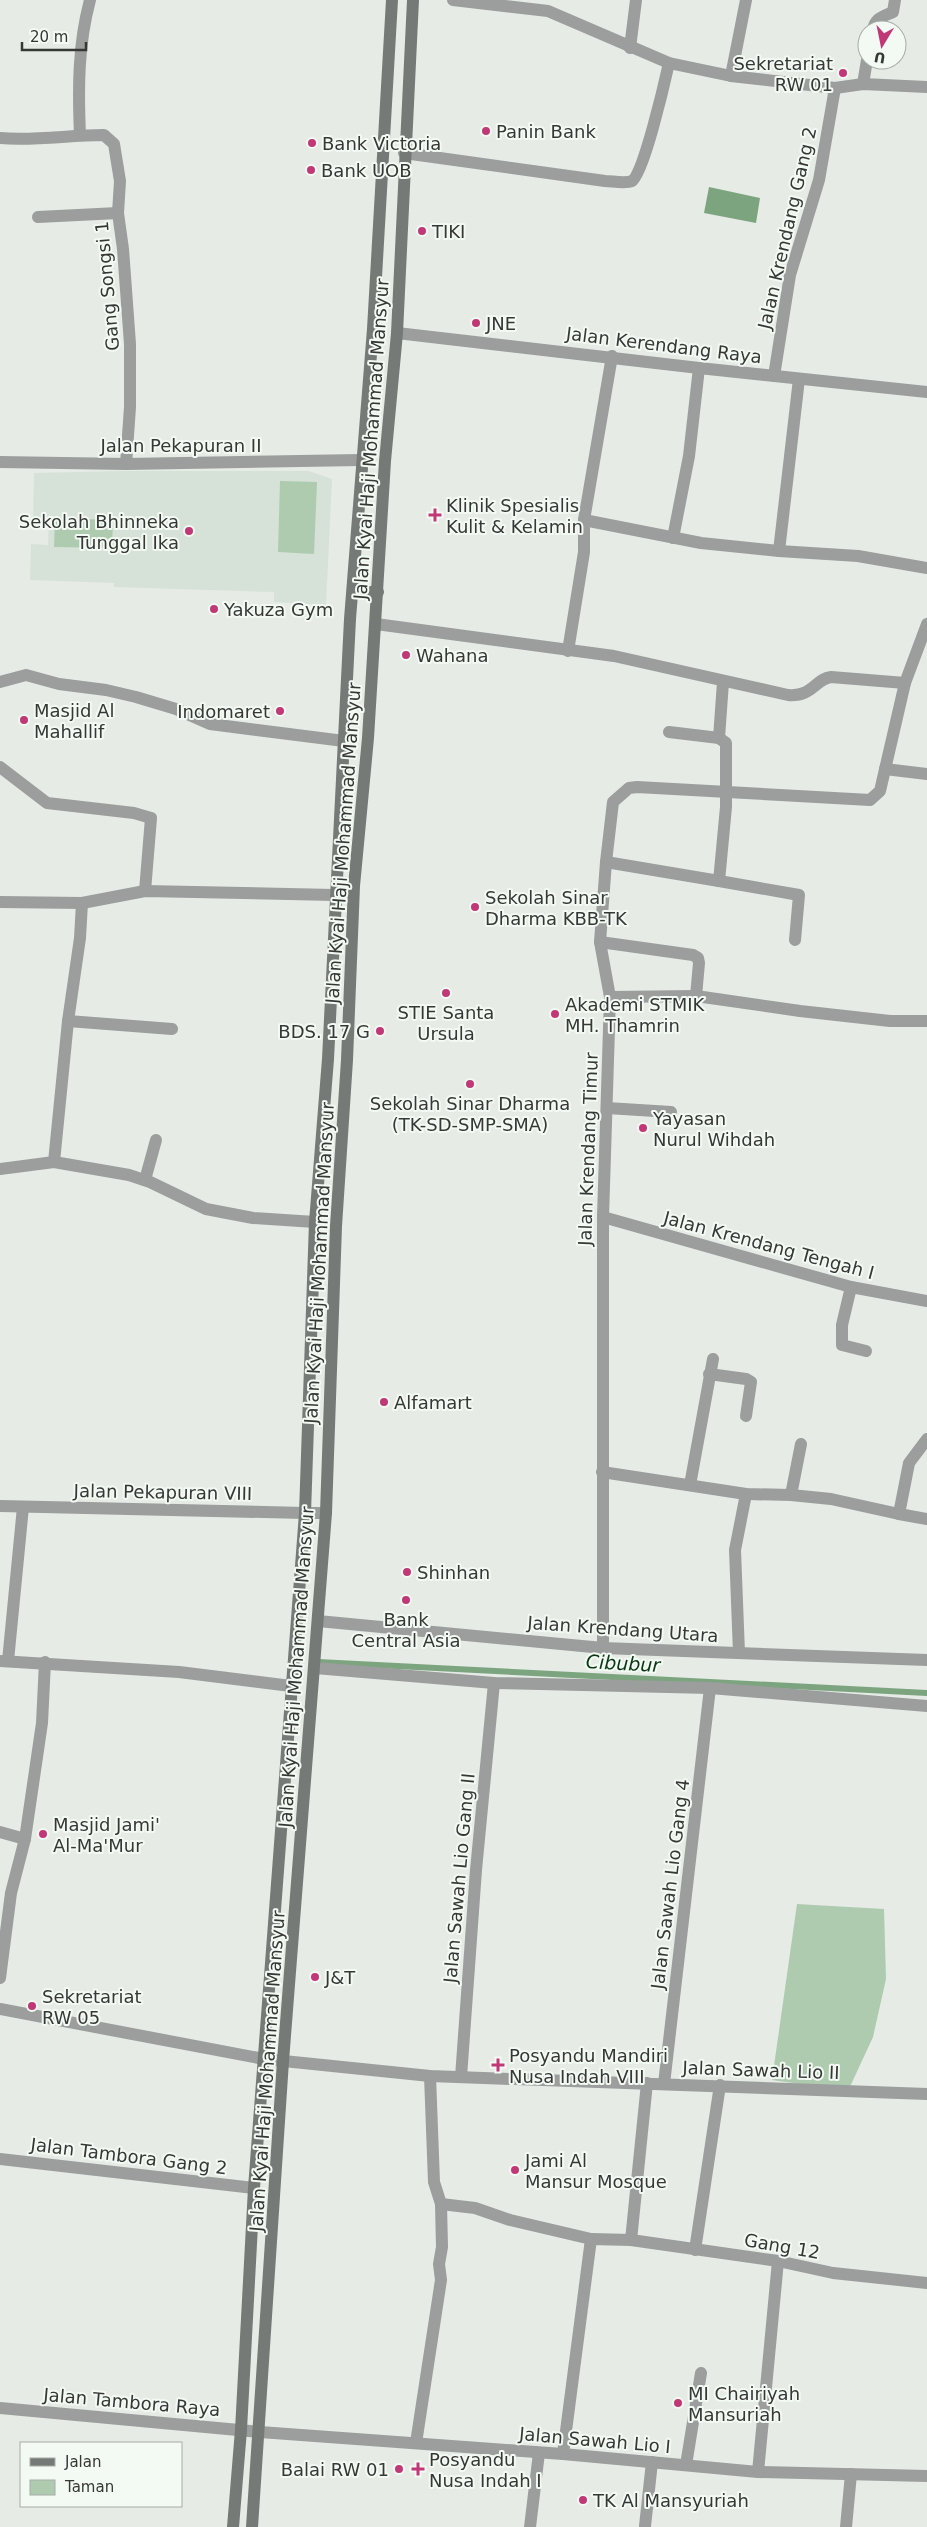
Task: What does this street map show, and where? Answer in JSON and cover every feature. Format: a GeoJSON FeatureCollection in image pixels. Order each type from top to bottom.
{"type":"FeatureCollection","features":[{"type":"Feature","properties":{"kind":"main road","name":"Jalan Kyai Haji Mohammad Mansyur"},"geometry":{"type":"LineString","coordinates":[[233,2527],[241,2430],[254,2188],[305,1512],[315,1222],[328,1060],[334,895],[362,460],[373,329],[392,0]]}},
{"type":"Feature","properties":{"kind":"main road","name":"Jalan Kyai Haji Mohammad Mansyur"},"geometry":{"type":"LineString","coordinates":[[252,2527],[260,2432],[283,2062],[326,1513],[336,1226],[354,886],[376,624],[385,461],[397,332],[404,153],[413,0]]}},
{"type":"Feature","properties":{"kind":"main road"},"geometry":{"type":"LineString","coordinates":[[385,129],[406,129]]}},
{"type":"Feature","properties":{"kind":"main road"},"geometry":{"type":"LineString","coordinates":[[373,329],[397,332]]}},
{"type":"Feature","properties":{"kind":"main road"},"geometry":{"type":"LineString","coordinates":[[362,460],[385,461]]}},
{"type":"Feature","properties":{"kind":"main road"},"geometry":{"type":"LineString","coordinates":[[353,592],[378,592]]}},
{"type":"Feature","properties":{"kind":"main road"},"geometry":{"type":"LineString","coordinates":[[319,1168],[340,1170]]}},
{"type":"Feature","properties":{"kind":"main road"},"geometry":{"type":"LineString","coordinates":[[315,1222],[336,1226]]}},
{"type":"Feature","properties":{"kind":"main road"},"geometry":{"type":"LineString","coordinates":[[311,1348],[332,1349]]}},
{"type":"Feature","properties":{"kind":"main road"},"geometry":{"type":"LineString","coordinates":[[297,1618],[318,1621]]}},
{"type":"Feature","properties":{"kind":"main road"},"geometry":{"type":"LineString","coordinates":[[268,2021],[287,2022]]}},
{"type":"Feature","properties":{"kind":"street"},"geometry":{"type":"LineString","coordinates":[[80,135],[78,65],[82,28],[90,0]]}},
{"type":"Feature","properties":{"kind":"street"},"geometry":{"type":"LineString","coordinates":[[453,0],[548,11],[564,16],[630,48],[669,63],[731,76],[835,88],[863,84],[927,87]]}},
{"type":"Feature","properties":{"kind":"street"},"geometry":{"type":"LineString","coordinates":[[630,48],[636,0]]}},
{"type":"Feature","properties":{"kind":"street"},"geometry":{"type":"LineString","coordinates":[[731,76],[746,0]]}},
{"type":"Feature","properties":{"kind":"street"},"geometry":{"type":"LineString","coordinates":[[876,20],[893,12],[895,0]]}},
{"type":"Feature","properties":{"kind":"street"},"geometry":{"type":"LineString","coordinates":[[404,153],[605,181],[631,182],[638,177],[647,149],[669,63]]}},
{"type":"Feature","properties":{"kind":"street"},"geometry":{"type":"LineString","coordinates":[[863,84],[866,70]]}},
{"type":"Feature","properties":{"kind":"street","name":"Jalan Krendang Gang 2"},"geometry":{"type":"LineString","coordinates":[[774,376],[790,275],[818,180],[835,88]]}},
{"type":"Feature","properties":{"kind":"street","name":"Gang Songsi 1"},"geometry":{"type":"LineString","coordinates":[[0,138],[57,138],[80,135],[104,135],[114,144],[120,180],[118,213],[124,249],[130,344],[130,407],[126,464]]}},
{"type":"Feature","properties":{"kind":"street"},"geometry":{"type":"LineString","coordinates":[[38,217],[118,213]]}},
{"type":"Feature","properties":{"kind":"street","name":"Jalan Kerendang Raya"},"geometry":{"type":"LineString","coordinates":[[397,332],[612,356],[699,368],[927,392]]}},
{"type":"Feature","properties":{"kind":"street"},"geometry":{"type":"LineString","coordinates":[[568,651],[584,552],[584,520],[612,356]]}},
{"type":"Feature","properties":{"kind":"street"},"geometry":{"type":"LineString","coordinates":[[673,538],[688,456],[699,368]]}},
{"type":"Feature","properties":{"kind":"street"},"geometry":{"type":"LineString","coordinates":[[779,552],[799,379]]}},
{"type":"Feature","properties":{"kind":"street","name":"Jalan Pekapuran II"},"geometry":{"type":"LineString","coordinates":[[0,462],[126,464],[362,460]]}},
{"type":"Feature","properties":{"kind":"street"},"geometry":{"type":"LineString","coordinates":[[584,520],[673,538],[779,552],[858,556],[927,568]]}},
{"type":"Feature","properties":{"kind":"street"},"geometry":{"type":"LineString","coordinates":[[376,624],[614,656],[723,682],[796,696],[807,693],[827,677],[905,683]]}},
{"type":"Feature","properties":{"kind":"street","name":"Jalan Krendang Timur"},"geometry":{"type":"LineString","coordinates":[[603,1648],[603,1217],[610,997],[600,942],[613,802],[629,788],[726,790],[870,800],[880,791],[905,683],[922,653],[927,624]]}},
{"type":"Feature","properties":{"kind":"street"},"geometry":{"type":"LineString","coordinates":[[0,682],[26,675],[59,684],[106,690],[136,697],[176,709],[210,724],[312,738],[344,740]]}},
{"type":"Feature","properties":{"kind":"street"},"geometry":{"type":"LineString","coordinates":[[719,738],[723,682]]}},
{"type":"Feature","properties":{"kind":"street"},"geometry":{"type":"LineString","coordinates":[[669,732],[719,738],[726,743],[726,807],[719,881]]}},
{"type":"Feature","properties":{"kind":"street"},"geometry":{"type":"LineString","coordinates":[[0,767],[47,803],[134,813],[151,818],[145,891]]}},
{"type":"Feature","properties":{"kind":"street"},"geometry":{"type":"LineString","coordinates":[[885,769],[927,774]]}},
{"type":"Feature","properties":{"kind":"street"},"geometry":{"type":"LineString","coordinates":[[606,862],[799,895],[795,940]]}},
{"type":"Feature","properties":{"kind":"street"},"geometry":{"type":"LineString","coordinates":[[0,902],[82,903],[145,891],[334,895]]}},
{"type":"Feature","properties":{"kind":"street"},"geometry":{"type":"LineString","coordinates":[[54,1162],[68,1021],[80,938],[82,903]]}},
{"type":"Feature","properties":{"kind":"street"},"geometry":{"type":"LineString","coordinates":[[600,942],[693,955],[698,958],[699,963],[696,996]]}},
{"type":"Feature","properties":{"kind":"street"},"geometry":{"type":"LineString","coordinates":[[610,997],[696,996],[890,1021],[927,1021]]}},
{"type":"Feature","properties":{"kind":"street"},"geometry":{"type":"LineString","coordinates":[[68,1021],[172,1029]]}},
{"type":"Feature","properties":{"kind":"street"},"geometry":{"type":"LineString","coordinates":[[607,1108],[671,1112]]}},
{"type":"Feature","properties":{"kind":"street"},"geometry":{"type":"LineString","coordinates":[[145,1180],[156,1140]]}},
{"type":"Feature","properties":{"kind":"street"},"geometry":{"type":"LineString","coordinates":[[0,1169],[54,1162],[129,1174],[206,1209],[253,1218],[315,1222]]}},
{"type":"Feature","properties":{"kind":"street","name":"Jalan Krendang Tengah I"},"geometry":{"type":"LineString","coordinates":[[603,1217],[851,1287],[927,1302]]}},
{"type":"Feature","properties":{"kind":"street"},"geometry":{"type":"LineString","coordinates":[[851,1287],[842,1326],[842,1345],[866,1351]]}},
{"type":"Feature","properties":{"kind":"street"},"geometry":{"type":"LineString","coordinates":[[690,1485],[713,1359]]}},
{"type":"Feature","properties":{"kind":"street"},"geometry":{"type":"LineString","coordinates":[[709,1374],[746,1379],[751,1382],[746,1416]]}},
{"type":"Feature","properties":{"kind":"street"},"geometry":{"type":"LineString","coordinates":[[899,1514],[909,1463],[927,1439]]}},
{"type":"Feature","properties":{"kind":"street"},"geometry":{"type":"LineString","coordinates":[[791,1495],[801,1444]]}},
{"type":"Feature","properties":{"kind":"street"},"geometry":{"type":"LineString","coordinates":[[602,1472],[746,1494],[791,1495],[831,1500],[927,1519]]}},
{"type":"Feature","properties":{"kind":"street"},"geometry":{"type":"LineString","coordinates":[[739,1653],[735,1550],[746,1494]]}},
{"type":"Feature","properties":{"kind":"street","name":"Jalan Pekapuran VIII"},"geometry":{"type":"LineString","coordinates":[[0,1506],[326,1513]]}},
{"type":"Feature","properties":{"kind":"street"},"geometry":{"type":"LineString","coordinates":[[23,1507],[4,1661],[45,1662],[179,1672],[291,1686]]}},
{"type":"Feature","properties":{"kind":"street","name":"Jalan Krendang Utara"},"geometry":{"type":"LineString","coordinates":[[318,1621],[603,1648],[927,1660]]}},
{"type":"Feature","properties":{"kind":"street"},"geometry":{"type":"LineString","coordinates":[[0,1978],[12,1893],[25,1839],[42,1723],[45,1662]]}},
{"type":"Feature","properties":{"kind":"street"},"geometry":{"type":"LineString","coordinates":[[315,1668],[494,1683],[710,1688],[927,1706]]}},
{"type":"Feature","properties":{"kind":"street","name":"Jalan Sawah Lio Gang II"},"geometry":{"type":"LineString","coordinates":[[461,2076],[476,1870],[494,1683]]}},
{"type":"Feature","properties":{"kind":"street","name":"Jalan Sawah Lio Gang 4"},"geometry":{"type":"LineString","coordinates":[[664,2084],[710,1688]]}},
{"type":"Feature","properties":{"kind":"street"},"geometry":{"type":"LineString","coordinates":[[0,1832],[25,1839]]}},
{"type":"Feature","properties":{"kind":"street","name":"Jalan Sawah Lio II"},"geometry":{"type":"LineString","coordinates":[[0,2010],[283,2062],[430,2076],[720,2085],[927,2094]]}},
{"type":"Feature","properties":{"kind":"street"},"geometry":{"type":"LineString","coordinates":[[416,2443],[440,2280],[442,2247],[441,2204],[434,2182],[430,2076]]}},
{"type":"Feature","properties":{"kind":"street"},"geometry":{"type":"LineString","coordinates":[[631,2240],[647,2083]]}},
{"type":"Feature","properties":{"kind":"street"},"geometry":{"type":"LineString","coordinates":[[695,2250],[720,2085]]}},
{"type":"Feature","properties":{"kind":"street","name":"Jalan Tambora Gang 2"},"geometry":{"type":"LineString","coordinates":[[0,2158],[254,2188]]}},
{"type":"Feature","properties":{"kind":"street","name":"Gang 12"},"geometry":{"type":"LineString","coordinates":[[441,2204],[474,2208],[510,2220],[590,2239],[631,2240],[778,2262],[833,2273],[927,2282]]}},
{"type":"Feature","properties":{"kind":"street"},"geometry":{"type":"LineString","coordinates":[[562,2454],[590,2239]]}},
{"type":"Feature","properties":{"kind":"street"},"geometry":{"type":"LineString","coordinates":[[758,2472],[778,2262]]}},
{"type":"Feature","properties":{"kind":"street"},"geometry":{"type":"LineString","coordinates":[[686,2465],[701,2373]]}},
{"type":"Feature","properties":{"kind":"street","name":"Jalan Tambora Raya"},"geometry":{"type":"LineString","coordinates":[[0,2408],[260,2432]]}},
{"type":"Feature","properties":{"kind":"street","name":"Jalan Sawah Lio I"},"geometry":{"type":"LineString","coordinates":[[260,2432],[562,2454],[758,2472],[927,2476]]}},
{"type":"Feature","properties":{"kind":"street"},"geometry":{"type":"LineString","coordinates":[[530,2527],[539,2453]]}},
{"type":"Feature","properties":{"kind":"street"},"geometry":{"type":"LineString","coordinates":[[645,2526],[652,2462]]}},
{"type":"Feature","properties":{"kind":"street"},"geometry":{"type":"LineString","coordinates":[[846,2527],[851,2474]]}},
{"type":"Feature","properties":{"kind":"shaded area"},"geometry":{"type":"Polygon","coordinates":[[[709,187],[760,198],[756,223],[704,213],[709,187]]]}},
{"type":"Feature","properties":{"kind":"shaded area","name":"Sekolah Bhinneka Tunggal Ika"},"geometry":{"type":"Polygon","coordinates":[[[309,471],[332,479],[326,605],[274,602],[274,592],[114,587],[114,583],[30,580],[31,544],[48,545],[49,519],[33,517],[34,473],[309,471]]]}},
{"type":"Feature","properties":{"kind":"green space"},"geometry":{"type":"Polygon","coordinates":[[[280,481],[317,482],[314,554],[278,552],[280,481]]]}},
{"type":"Feature","properties":{"kind":"green space"},"geometry":{"type":"Polygon","coordinates":[[[55,518],[113,520],[112,548],[54,547],[55,518]]]}},
{"type":"Feature","properties":{"kind":"green space"},"geometry":{"type":"Polygon","coordinates":[[[797,1904],[884,1909],[886,1979],[873,2037],[848,2091],[772,2080],[797,1904]]]}},
{"type":"Feature","properties":{"kind":"waterway","name":"Cibubur"},"geometry":{"type":"LineString","coordinates":[[318,1662],[927,1693]]}},
{"type":"Feature","properties":{"kind":"place","name":"Sekretariat RW 01"},"geometry":{"type":"Point","coordinates":[843,73]}},
{"type":"Feature","properties":{"kind":"place","name":"Panin Bank"},"geometry":{"type":"Point","coordinates":[486,131]}},
{"type":"Feature","properties":{"kind":"place","name":"Bank Victoria"},"geometry":{"type":"Point","coordinates":[312,143]}},
{"type":"Feature","properties":{"kind":"place","name":"Bank UOB"},"geometry":{"type":"Point","coordinates":[311,170]}},
{"type":"Feature","properties":{"kind":"place","name":"TIKI"},"geometry":{"type":"Point","coordinates":[422,231]}},
{"type":"Feature","properties":{"kind":"place","name":"JNE"},"geometry":{"type":"Point","coordinates":[476,323]}},
{"type":"Feature","properties":{"kind":"place","name":"Klinik Spesialis Kulit & Kelamin"},"geometry":{"type":"Point","coordinates":[435,515]}},
{"type":"Feature","properties":{"kind":"place","name":"Sekolah Bhinneka Tunggal Ika"},"geometry":{"type":"Point","coordinates":[189,531]}},
{"type":"Feature","properties":{"kind":"place","name":"Yakuza Gym"},"geometry":{"type":"Point","coordinates":[214,609]}},
{"type":"Feature","properties":{"kind":"place","name":"Wahana"},"geometry":{"type":"Point","coordinates":[406,655]}},
{"type":"Feature","properties":{"kind":"place","name":"Indomaret"},"geometry":{"type":"Point","coordinates":[280,711]}},
{"type":"Feature","properties":{"kind":"place","name":"Masjid Al Mahallif"},"geometry":{"type":"Point","coordinates":[24,720]}},
{"type":"Feature","properties":{"kind":"place","name":"Sekolah Sinar Dharma KBB-TK"},"geometry":{"type":"Point","coordinates":[475,907]}},
{"type":"Feature","properties":{"kind":"place","name":"STIE Santa Ursula"},"geometry":{"type":"Point","coordinates":[446,993]}},
{"type":"Feature","properties":{"kind":"place","name":"Akademi STMIK MH. Thamrin"},"geometry":{"type":"Point","coordinates":[555,1014]}},
{"type":"Feature","properties":{"kind":"place","name":"BDS. 17 G"},"geometry":{"type":"Point","coordinates":[380,1031]}},
{"type":"Feature","properties":{"kind":"place","name":"Sekolah Sinar Dharma (TK-SD-SMP-SMA)"},"geometry":{"type":"Point","coordinates":[470,1084]}},
{"type":"Feature","properties":{"kind":"place","name":"Yayasan Nurul Wihdah"},"geometry":{"type":"Point","coordinates":[643,1128]}},
{"type":"Feature","properties":{"kind":"place","name":"Alfamart"},"geometry":{"type":"Point","coordinates":[384,1402]}},
{"type":"Feature","properties":{"kind":"place","name":"Shinhan"},"geometry":{"type":"Point","coordinates":[407,1572]}},
{"type":"Feature","properties":{"kind":"place","name":"Bank Central Asia"},"geometry":{"type":"Point","coordinates":[406,1600]}},
{"type":"Feature","properties":{"kind":"place","name":"Masjid Jami' Al-Ma'Mur"},"geometry":{"type":"Point","coordinates":[43,1834]}},
{"type":"Feature","properties":{"kind":"place","name":"J&T"},"geometry":{"type":"Point","coordinates":[315,1977]}},
{"type":"Feature","properties":{"kind":"place","name":"Sekretariat RW 05"},"geometry":{"type":"Point","coordinates":[32,2006]}},
{"type":"Feature","properties":{"kind":"place","name":"Posyandu Mandiri Nusa Indah VIII"},"geometry":{"type":"Point","coordinates":[498,2065]}},
{"type":"Feature","properties":{"kind":"place","name":"Jami Al Mansur Mosque"},"geometry":{"type":"Point","coordinates":[515,2170]}},
{"type":"Feature","properties":{"kind":"place","name":"MI Chairiyah Mansuriah"},"geometry":{"type":"Point","coordinates":[678,2403]}},
{"type":"Feature","properties":{"kind":"place","name":"Balai RW 01"},"geometry":{"type":"Point","coordinates":[399,2469]}},
{"type":"Feature","properties":{"kind":"place","name":"Posyandu Nusa Indah I"},"geometry":{"type":"Point","coordinates":[418,2469]}},
{"type":"Feature","properties":{"kind":"place","name":"TK Al Mansyuriah"},"geometry":{"type":"Point","coordinates":[583,2500]}}]}
